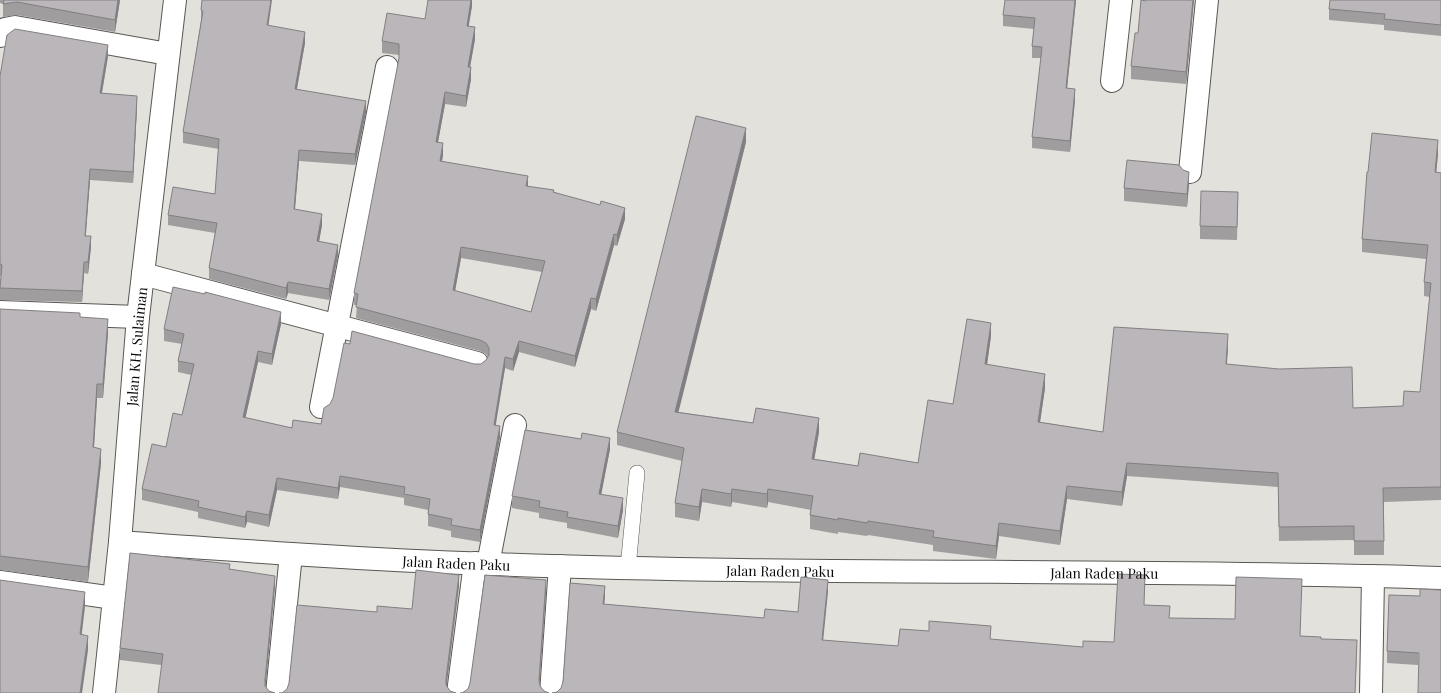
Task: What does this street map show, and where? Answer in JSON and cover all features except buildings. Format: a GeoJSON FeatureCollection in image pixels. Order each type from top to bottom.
{"type":"FeatureCollection","features":[{"type":"Feature","properties":{"kind":"street","name":"Jalan KH. Sulaiman"},"geometry":{"type":"LineString","coordinates":[[104,693],[120,542],[138,317],[175,0]]}},
{"type":"Feature","properties":{"kind":"street"},"geometry":{"type":"LineString","coordinates":[[1112,81],[1121,0]]}},
{"type":"Feature","properties":{"kind":"street"},"geometry":{"type":"LineString","coordinates":[[1190,172],[1207,0]]}},
{"type":"Feature","properties":{"kind":"street"},"geometry":{"type":"LineString","coordinates":[[0,36],[5,29],[15,27],[168,54]]}},
{"type":"Feature","properties":{"kind":"street"},"geometry":{"type":"LineString","coordinates":[[321,407],[388,67]]}},
{"type":"Feature","properties":{"kind":"street"},"geometry":{"type":"LineString","coordinates":[[143,274],[477,363]]}},
{"type":"Feature","properties":{"kind":"street"},"geometry":{"type":"LineString","coordinates":[[0,312],[138,317]]}},
{"type":"Feature","properties":{"kind":"street"},"geometry":{"type":"LineString","coordinates":[[458,693],[481,564],[515,425]]}},
{"type":"Feature","properties":{"kind":"street","name":"Jalan Raden Paku"},"geometry":{"type":"LineString","coordinates":[[120,542],[291,554],[481,564],[628,568],[1441,578]]}},
{"type":"Feature","properties":{"kind":"street"},"geometry":{"type":"LineString","coordinates":[[277,693],[291,554]]}},
{"type":"Feature","properties":{"kind":"street"},"geometry":{"type":"LineString","coordinates":[[551,693],[560,566]]}},
{"type":"Feature","properties":{"kind":"street"},"geometry":{"type":"LineString","coordinates":[[1371,693],[1373,576]]}},
{"type":"Feature","properties":{"kind":"street"},"geometry":{"type":"LineString","coordinates":[[0,582],[114,598]]}},
{"type":"Feature","properties":{"kind":"lane"},"geometry":{"type":"LineString","coordinates":[[628,568],[637,473]]}}]}
